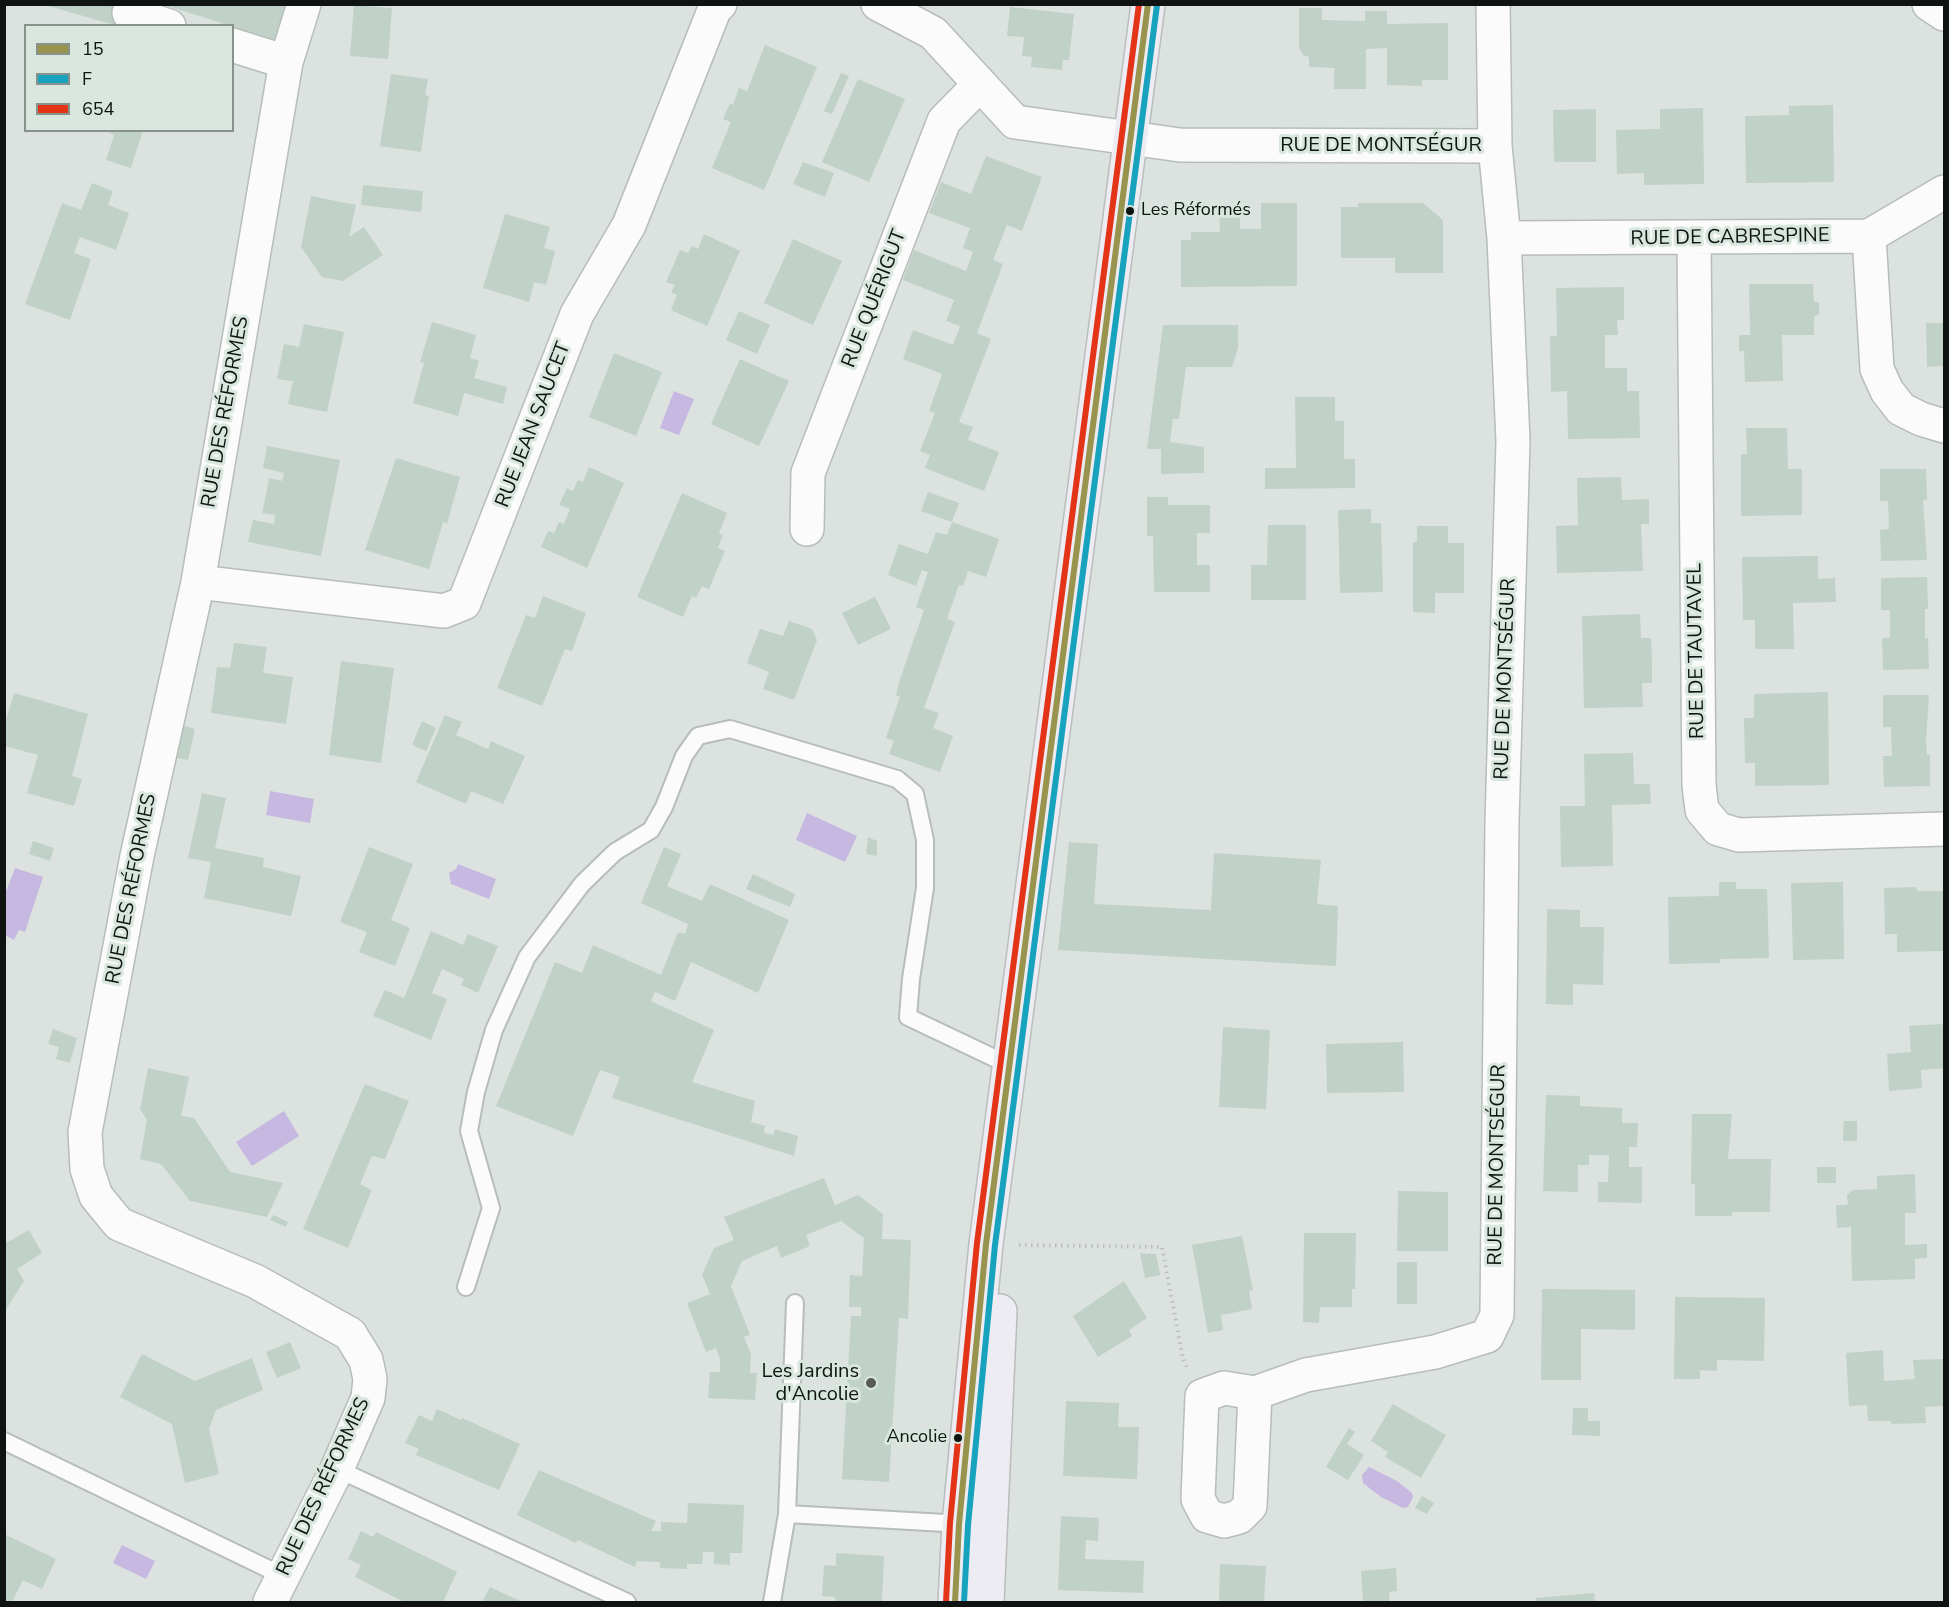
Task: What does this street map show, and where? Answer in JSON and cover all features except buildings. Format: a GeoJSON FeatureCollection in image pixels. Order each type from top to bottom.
{"type":"FeatureCollection","features":[{"type":"Feature","properties":{"kind":"main road"},"geometry":{"type":"LineString","coordinates":[[955,1602],[967,1523],[986,1244],[1148,4]]}},
{"type":"Feature","properties":{"kind":"main road"},"geometry":{"type":"LineString","coordinates":[[987,1602],[1007,1081]]}},
{"type":"Feature","properties":{"kind":"street","name":"RUE DES RÉFORMES"},"geometry":{"type":"LineString","coordinates":[[277,1589],[337,1469],[368,1398],[370,1379],[366,1360],[350,1334],[255,1281],[119,1224],[96,1196],[87,1169],[85,1132],[132,879],[198,582],[286,62],[304,4]]}},
{"type":"Feature","properties":{"kind":"street","name":"RUE JEAN SAUCET"},"geometry":{"type":"LineString","coordinates":[[198,582],[444,611],[464,603],[577,314],[629,225],[715,8],[720,4]]}},
{"type":"Feature","properties":{"kind":"street"},"geometry":{"type":"LineString","coordinates":[[878,4],[933,33],[979,86],[1015,122],[1131,139]]}},
{"type":"Feature","properties":{"kind":"street"},"geometry":{"type":"LineString","coordinates":[[1493,4],[1495,147]]}},
{"type":"Feature","properties":{"kind":"street"},"geometry":{"type":"LineString","coordinates":[[1929,4],[1944,14]]}},
{"type":"Feature","properties":{"kind":"street"},"geometry":{"type":"LineString","coordinates":[[129,13],[163,24]]}},
{"type":"Feature","properties":{"kind":"street"},"geometry":{"type":"LineString","coordinates":[[234,46],[286,62]]}},
{"type":"Feature","properties":{"kind":"street","name":"RUE QUÉRIGUT"},"geometry":{"type":"LineString","coordinates":[[807,529],[808,473],[944,121],[979,86]]}},
{"type":"Feature","properties":{"kind":"street","name":"RUE DE MONTSÉGUR"},"geometry":{"type":"LineString","coordinates":[[1131,139],[1180,145],[1495,147],[1504,238],[1513,441],[1502,822],[1497,1315],[1487,1336],[1435,1352],[1306,1375],[1255,1393],[1224,1388],[1202,1396]]}},
{"type":"Feature","properties":{"kind":"street","name":"RUE DE CABRESPINE"},"geometry":{"type":"LineString","coordinates":[[1504,238],[1694,239],[1869,236],[1944,192]]}},
{"type":"Feature","properties":{"kind":"street"},"geometry":{"type":"LineString","coordinates":[[1869,236],[1877,369],[1887,391],[1901,409],[1944,426]]}},
{"type":"Feature","properties":{"kind":"street","name":"RUE DE TAUTAVEL"},"geometry":{"type":"LineString","coordinates":[[1694,239],[1699,785],[1702,810],[1718,829],[1739,835],[1944,829]]}},
{"type":"Feature","properties":{"kind":"street"},"geometry":{"type":"LineString","coordinates":[[1202,1396],[1198,1499],[1207,1516],[1224,1521],[1239,1517],[1250,1506],[1255,1393]]}},
{"type":"Feature","properties":{"kind":"lane"},"geometry":{"type":"LineString","coordinates":[[466,1287],[491,1208],[469,1131],[476,1092],[494,1030],[527,957],[582,884],[615,852],[651,830],[664,807],[684,756],[698,735],[730,729],[897,779],[915,794],[925,840],[926,888],[911,979],[908,1017],[1007,1081]]}},
{"type":"Feature","properties":{"kind":"lane"},"geometry":{"type":"LineString","coordinates":[[772,1602],[788,1514],[795,1303]]}},
{"type":"Feature","properties":{"kind":"lane"},"geometry":{"type":"LineString","coordinates":[[4,1441],[277,1589]]}},
{"type":"Feature","properties":{"kind":"lane"},"geometry":{"type":"LineString","coordinates":[[337,1469],[627,1602]]}},
{"type":"Feature","properties":{"kind":"lane"},"geometry":{"type":"LineString","coordinates":[[978,1602],[967,1523],[993,1490]]}},
{"type":"Feature","properties":{"kind":"lane"},"geometry":{"type":"LineString","coordinates":[[788,1514],[967,1523]]}},
{"type":"Feature","properties":{"kind":"path"},"geometry":{"type":"LineString","coordinates":[[1002,1245],[1162,1247],[1183,1359],[1202,1396]]}},
{"type":"Feature","properties":{"kind":"shaded area"},"geometry":{"type":"Polygon","coordinates":[[[674,391],[694,399],[679,435],[660,428],[674,391]]]}},
{"type":"Feature","properties":{"kind":"shaded area"},"geometry":{"type":"Polygon","coordinates":[[[270,791],[314,799],[310,823],[266,815],[270,791]]]}},
{"type":"Feature","properties":{"kind":"shaded area"},"geometry":{"type":"Polygon","coordinates":[[[807,813],[857,836],[845,862],[796,840],[807,813]]]}},
{"type":"Feature","properties":{"kind":"shaded area"},"geometry":{"type":"Polygon","coordinates":[[[458,864],[496,879],[489,899],[451,884],[449,873],[456,869],[458,864]]]}},
{"type":"Feature","properties":{"kind":"shaded area"},"geometry":{"type":"Polygon","coordinates":[[[15,868],[43,877],[25,932],[19,930],[14,940],[5,935],[4,897],[15,868]]]}},
{"type":"Feature","properties":{"kind":"shaded area"},"geometry":{"type":"Polygon","coordinates":[[[284,1111],[299,1136],[252,1166],[236,1142],[284,1111]]]}},
{"type":"Feature","properties":{"kind":"shaded area"},"geometry":{"type":"Polygon","coordinates":[[[1369,1467],[1397,1481],[1412,1493],[1413,1497],[1408,1507],[1403,1508],[1381,1497],[1363,1483],[1362,1475],[1369,1467]]]}},
{"type":"Feature","properties":{"kind":"shaded area"},"geometry":{"type":"Polygon","coordinates":[[[122,1545],[155,1561],[146,1579],[113,1563],[122,1545]]]}},
{"type":"Feature","properties":{"kind":"transit line","name":"654"},"geometry":{"type":"LineString","coordinates":[[946,1602],[950,1523],[977,1243],[1139,4]]}},
{"type":"Feature","properties":{"kind":"transit line","name":"15"},"geometry":{"type":"LineString","coordinates":[[955,1602],[959,1524],[986,1244],[1148,4]]}},
{"type":"Feature","properties":{"kind":"transit line","name":"F"},"geometry":{"type":"LineString","coordinates":[[964,1602],[968,1525],[995,1245],[1157,5]]}},
{"type":"Feature","properties":{"kind":"place","name":"Les Réformés"},"geometry":{"type":"Point","coordinates":[1130,211]}},
{"type":"Feature","properties":{"kind":"place","name":"Les Jardins d'Ancolie"},"geometry":{"type":"Point","coordinates":[871,1383]}},
{"type":"Feature","properties":{"kind":"place","name":"Ancolie"},"geometry":{"type":"Point","coordinates":[958,1438]}}]}
